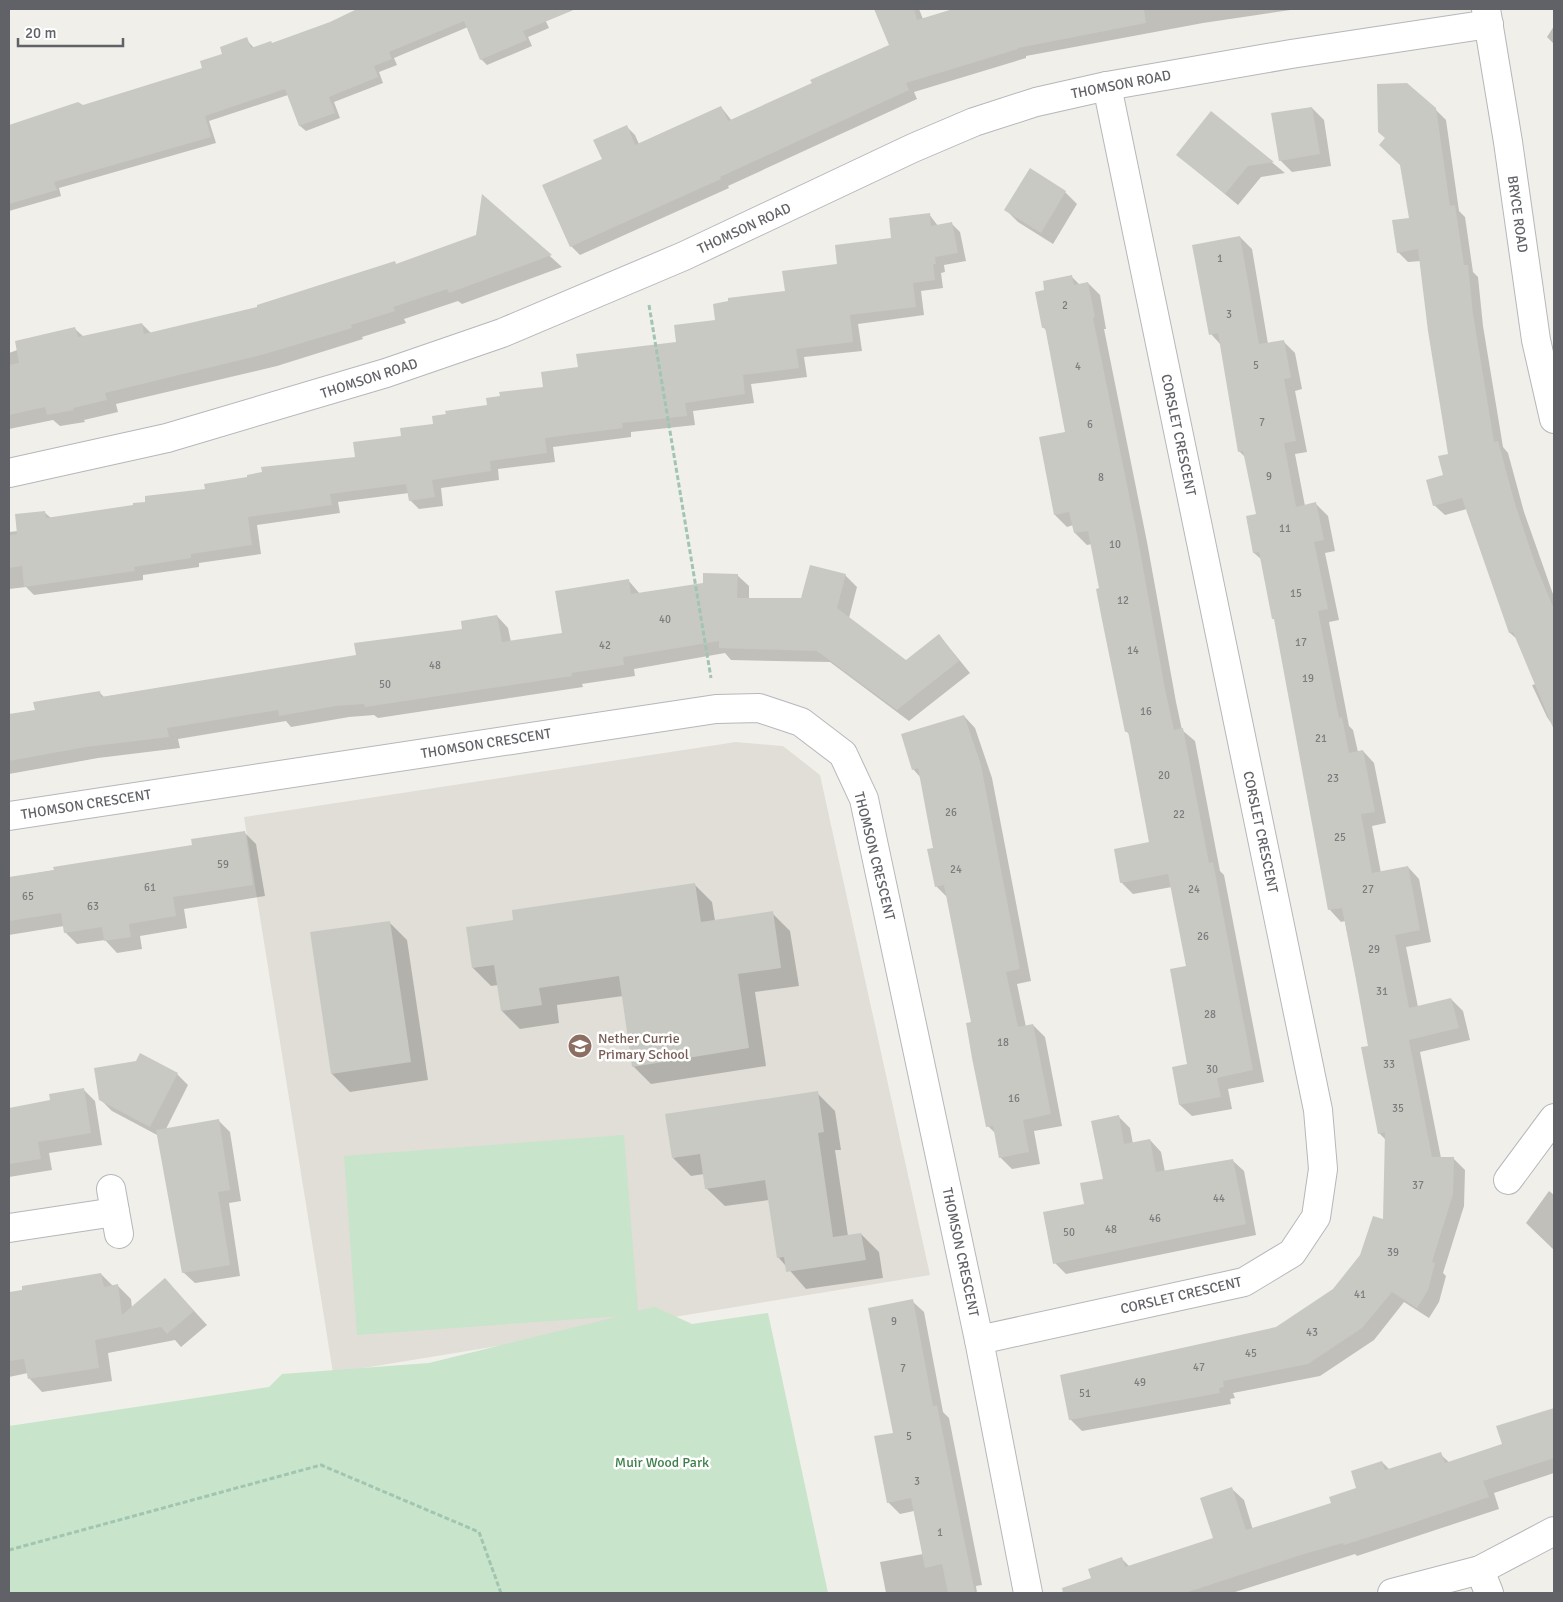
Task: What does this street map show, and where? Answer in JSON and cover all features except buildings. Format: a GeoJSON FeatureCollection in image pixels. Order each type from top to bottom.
{"type":"FeatureCollection","features":[{"type":"Feature","properties":{"kind":"street","name":"THOMSON ROAD"},"geometry":{"type":"LineString","coordinates":[[9,473],[167,438],[386,373],[502,333],[618,286],[913,148],[974,122],[1036,102],[1107,86],[1290,54],[1488,16]]}},
{"type":"Feature","properties":{"kind":"street","name":"BRYCE ROAD"},"geometry":{"type":"LineString","coordinates":[[1488,16],[1536,340],[1554,419]]}},
{"type":"Feature","properties":{"kind":"street","name":"CORSLET CRESCENT"},"geometry":{"type":"LineString","coordinates":[[979,1340],[1244,1282],[1292,1253],[1316,1217],[1323,1169],[1316,1100],[1107,86]]}},
{"type":"Feature","properties":{"kind":"street","name":"THOMSON CRESCENT"},"geometry":{"type":"LineString","coordinates":[[9,816],[716,709],[759,708],[801,722],[843,754],[864,799],[979,1340],[1028,1593]]}},
{"type":"Feature","properties":{"kind":"street"},"geometry":{"type":"LineString","coordinates":[[1508,1180],[1554,1118]]}},
{"type":"Feature","properties":{"kind":"street"},"geometry":{"type":"LineString","coordinates":[[9,1228],[115,1212]]}},
{"type":"Feature","properties":{"kind":"street"},"geometry":{"type":"LineString","coordinates":[[1392,1593],[1484,1582],[1554,1531]]}},
{"type":"Feature","properties":{"kind":"path"},"geometry":{"type":"LineString","coordinates":[[649,304],[716,709]]}},
{"type":"Feature","properties":{"kind":"path"},"geometry":{"type":"LineString","coordinates":[[9,1550],[322,1465],[478,1532],[501,1593]]}},
{"type":"Feature","properties":{"kind":"shaded area","name":"Nether Currie Primary School"},"geometry":{"type":"Polygon","coordinates":[[[736,742],[783,746],[820,775],[930,1275],[333,1373],[244,817],[736,742]]]}},
{"type":"Feature","properties":{"kind":"green space","name":"Muir Wood Park"},"geometry":{"type":"Polygon","coordinates":[[[624,1135],[638,1311],[655,1307],[692,1324],[768,1313],[828,1593],[9,1593],[9,1426],[269,1387],[282,1374],[429,1363],[620,1316],[357,1335],[344,1156],[624,1135]]]}},
{"type":"Feature","properties":{"kind":"place","name":"Nether Currie Primary School"},"geometry":{"type":"Point","coordinates":[580,1046]}}]}
